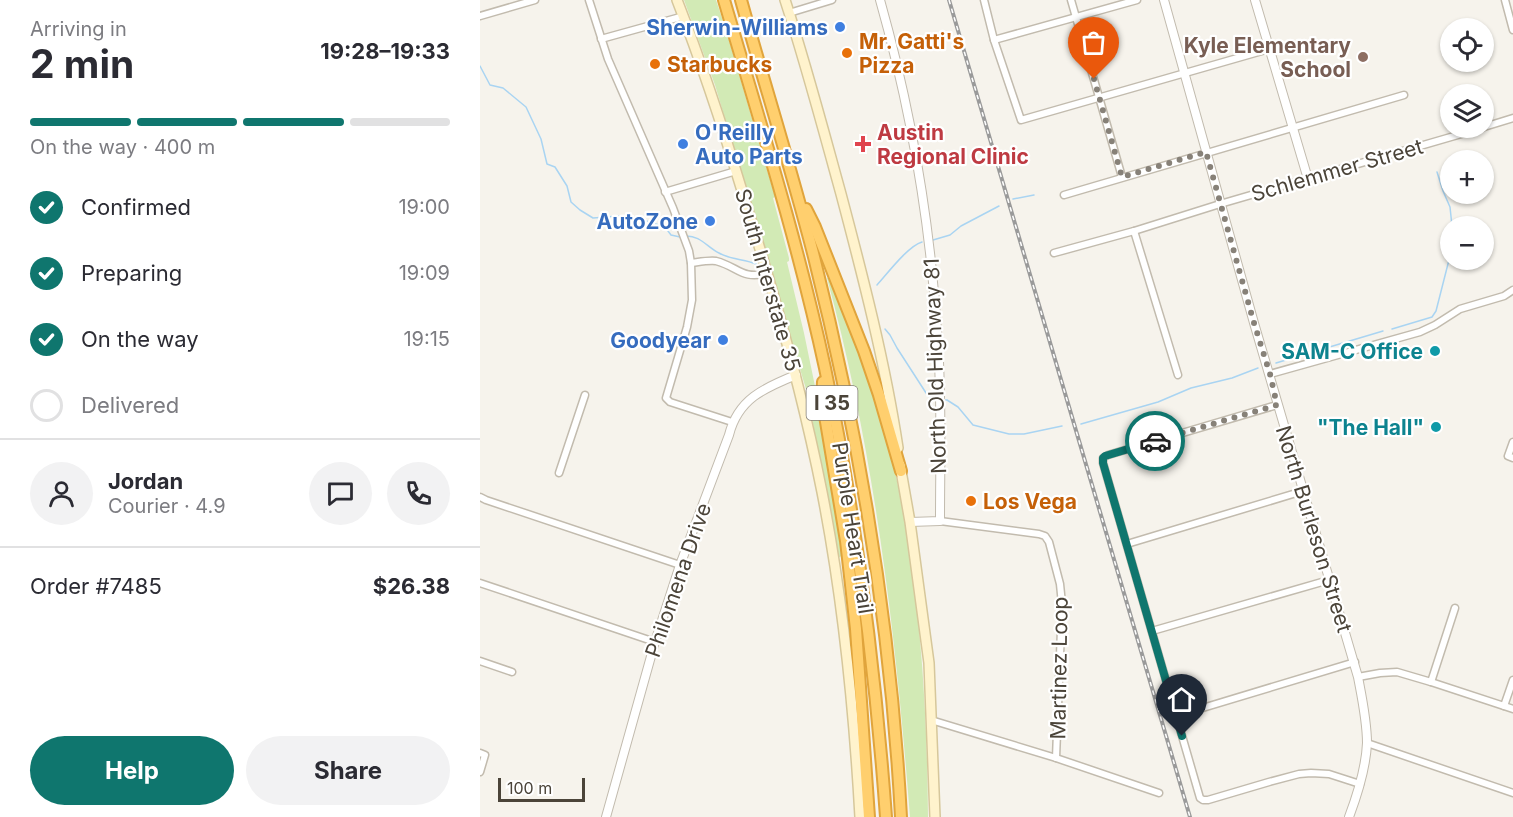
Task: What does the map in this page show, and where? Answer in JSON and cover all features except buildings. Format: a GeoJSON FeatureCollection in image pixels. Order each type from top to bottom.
{"type":"FeatureCollection","features":[{"type":"Feature","properties":{"kind":"highway","name":"Purple Heart Trail"},"geometry":{"type":"LineString","coordinates":[[724,0],[789,220],[824,366],[861,571],[875,686],[886,817]]}},
{"type":"Feature","properties":{"kind":"highway","name":"Purple Heart Trail"},"geometry":{"type":"LineString","coordinates":[[741,0],[814,256],[848,409],[874,555],[889,676],[901,817]]}},
{"type":"Feature","properties":{"kind":"highway"},"geometry":{"type":"LineString","coordinates":[[794,187],[815,227],[864,351],[901,471]]}},
{"type":"Feature","properties":{"kind":"highway"},"geometry":{"type":"LineString","coordinates":[[824,366],[822,398],[846,541],[856,629],[869,817]]}},
{"type":"Feature","properties":{"kind":"main road","name":"South Interstate 35"},"geometry":{"type":"LineString","coordinates":[[677,0],[703,68],[736,171],[768,273],[796,375],[822,493],[835,568],[850,697],[860,817]]}},
{"type":"Feature","properties":{"kind":"main road"},"geometry":{"type":"LineString","coordinates":[[785,0],[851,233],[880,350],[898,446],[928,663],[935,817]]}},
{"type":"Feature","properties":{"kind":"street"},"geometry":{"type":"LineString","coordinates":[[480,16],[535,0]]}},
{"type":"Feature","properties":{"kind":"street"},"geometry":{"type":"LineString","coordinates":[[589,0],[601,39],[682,230],[691,262],[692,300],[687,327],[666,398],[670,402],[732,423]]}},
{"type":"Feature","properties":{"kind":"street"},"geometry":{"type":"LineString","coordinates":[[789,13],[832,0]]}},
{"type":"Feature","properties":{"kind":"street","name":"North Old Highway 81"},"geometry":{"type":"LineString","coordinates":[[880,0],[908,112],[932,257],[939,346],[940,521]]}},
{"type":"Feature","properties":{"kind":"street"},"geometry":{"type":"LineString","coordinates":[[984,0],[994,40],[1021,120],[1269,50]]}},
{"type":"Feature","properties":{"kind":"street"},"geometry":{"type":"LineString","coordinates":[[1071,0],[1122,177]]}},
{"type":"Feature","properties":{"kind":"street"},"geometry":{"type":"LineString","coordinates":[[994,40],[1137,0]]}},
{"type":"Feature","properties":{"kind":"street","name":"North Burleson Street"},"geometry":{"type":"LineString","coordinates":[[1164,0],[1277,405],[1358,677],[1363,701],[1366,743],[1360,784],[1349,817]]}},
{"type":"Feature","properties":{"kind":"street"},"geometry":{"type":"LineString","coordinates":[[1255,0],[1308,179]]}},
{"type":"Feature","properties":{"kind":"street"},"geometry":{"type":"LineString","coordinates":[[1505,0],[1513,30]]}},
{"type":"Feature","properties":{"kind":"street"},"geometry":{"type":"LineString","coordinates":[[601,39],[684,16]]}},
{"type":"Feature","properties":{"kind":"street"},"geometry":{"type":"LineString","coordinates":[[1064,195],[1404,95]]}},
{"type":"Feature","properties":{"kind":"street","name":"Schlemmer Street"},"geometry":{"type":"LineString","coordinates":[[1494,124],[1513,118]]}},
{"type":"Feature","properties":{"kind":"street","name":"Schlemmer Street"},"geometry":{"type":"LineString","coordinates":[[1054,253],[1446,138]]}},
{"type":"Feature","properties":{"kind":"street"},"geometry":{"type":"LineString","coordinates":[[665,192],[736,171]]}},
{"type":"Feature","properties":{"kind":"street"},"geometry":{"type":"LineString","coordinates":[[1134,231],[1178,375]]}},
{"type":"Feature","properties":{"kind":"street"},"geometry":{"type":"LineString","coordinates":[[691,262],[715,261],[747,276],[768,273]]}},
{"type":"Feature","properties":{"kind":"street"},"geometry":{"type":"LineString","coordinates":[[1270,374],[1420,332],[1460,309],[1504,296],[1512,291]]}},
{"type":"Feature","properties":{"kind":"street","name":"Philomena Drive"},"geometry":{"type":"LineString","coordinates":[[606,817],[655,642],[680,565],[726,445],[732,423],[741,409],[760,391],[796,375]]}},
{"type":"Feature","properties":{"kind":"street"},"geometry":{"type":"LineString","coordinates":[[560,473],[585,395]]}},
{"type":"Feature","properties":{"kind":"street"},"geometry":{"type":"LineString","coordinates":[[1277,405],[1108,455],[1103,458],[1103,463],[1200,798],[1208,800],[1269,782],[1311,773],[1329,774],[1360,784]]}},
{"type":"Feature","properties":{"kind":"street"},"geometry":{"type":"LineString","coordinates":[[1513,442],[1508,456],[1513,458]]}},
{"type":"Feature","properties":{"kind":"street"},"geometry":{"type":"LineString","coordinates":[[1127,544],[1303,491]]}},
{"type":"Feature","properties":{"kind":"street"},"geometry":{"type":"LineString","coordinates":[[480,497],[680,565]]}},
{"type":"Feature","properties":{"kind":"street","name":"Martinez Loop"},"geometry":{"type":"LineString","coordinates":[[910,522],[940,521],[1039,534],[1045,536],[1049,542],[1060,584],[1062,603],[1056,758]]}},
{"type":"Feature","properties":{"kind":"street"},"geometry":{"type":"LineString","coordinates":[[1152,632],[1329,580]]}},
{"type":"Feature","properties":{"kind":"street"},"geometry":{"type":"LineString","coordinates":[[480,583],[655,642]]}},
{"type":"Feature","properties":{"kind":"street"},"geometry":{"type":"LineString","coordinates":[[1431,682],[1455,608]]}},
{"type":"Feature","properties":{"kind":"street"},"geometry":{"type":"LineString","coordinates":[[480,661],[512,672]]}},
{"type":"Feature","properties":{"kind":"street"},"geometry":{"type":"LineString","coordinates":[[1176,716],[1354,662]]}},
{"type":"Feature","properties":{"kind":"street"},"geometry":{"type":"LineString","coordinates":[[1358,677],[1397,672],[1513,709]]}},
{"type":"Feature","properties":{"kind":"street"},"geometry":{"type":"LineString","coordinates":[[1504,706],[1513,680]]}},
{"type":"Feature","properties":{"kind":"street"},"geometry":{"type":"LineString","coordinates":[[931,720],[1056,758],[1159,793]]}},
{"type":"Feature","properties":{"kind":"street"},"geometry":{"type":"LineString","coordinates":[[1366,743],[1513,793]]}},
{"type":"Feature","properties":{"kind":"street"},"geometry":{"type":"LineString","coordinates":[[480,753],[485,755],[480,772]]}},
{"type":"Feature","properties":{"kind":"green space"},"geometry":{"type":"Polygon","coordinates":[[[684,0],[716,0],[775,197],[773,198],[789,258],[787,262],[828,454],[843,555],[838,558],[863,780],[824,479],[806,389],[715,85],[684,0]]]}},
{"type":"Feature","properties":{"kind":"green space"},"geometry":{"type":"Polygon","coordinates":[[[831,277],[877,399],[907,534],[923,675],[928,817],[910,817],[898,681],[881,546],[858,411],[827,278],[831,277]]]}},
{"type":"Feature","properties":{"kind":"waterway"},"geometry":{"type":"LineString","coordinates":[[480,66],[490,85],[503,88],[526,107],[541,139],[547,164],[555,167],[567,186],[571,202],[580,210],[593,218],[634,217],[665,227],[671,235],[680,237]]}},
{"type":"Feature","properties":{"kind":"waterway"},"geometry":{"type":"LineString","coordinates":[[1437,172],[1450,207],[1451,216]]}},
{"type":"Feature","properties":{"kind":"waterway"},"geometry":{"type":"LineString","coordinates":[[1013,199],[1034,195]]}},
{"type":"Feature","properties":{"kind":"waterway"},"geometry":{"type":"LineString","coordinates":[[933,240],[950,235],[961,226],[999,206]]}},
{"type":"Feature","properties":{"kind":"waterway"},"geometry":{"type":"LineString","coordinates":[[685,236],[699,239],[724,255],[756,264]]}},
{"type":"Feature","properties":{"kind":"waterway"},"geometry":{"type":"LineString","coordinates":[[877,285],[904,254],[922,242]]}},
{"type":"Feature","properties":{"kind":"waterway"},"geometry":{"type":"LineString","coordinates":[[1392,329],[1432,317],[1436,311],[1446,270]]}},
{"type":"Feature","properties":{"kind":"waterway"},"geometry":{"type":"LineString","coordinates":[[885,329],[928,396],[934,398]]}},
{"type":"Feature","properties":{"kind":"waterway"},"geometry":{"type":"LineString","coordinates":[[1276,363],[1383,331]]}},
{"type":"Feature","properties":{"kind":"waterway"},"geometry":{"type":"LineString","coordinates":[[1081,424],[1158,402],[1191,388],[1232,378],[1258,368]]}},
{"type":"Feature","properties":{"kind":"waterway"},"geometry":{"type":"LineString","coordinates":[[943,400],[958,407],[973,425],[1009,434],[1024,434],[1062,426]]}},
{"type":"Feature","properties":{"kind":"railway"},"geometry":{"type":"LineString","coordinates":[[949,0],[1190,817]]}},
{"type":"Feature","properties":{"kind":"way so far"},"geometry":{"type":"LineString","coordinates":[[1094,79],[1122,177],[1206,152],[1277,405],[1155,441]]}},
{"type":"Feature","properties":{"kind":"place","name":"Sherwin-Williams"},"geometry":{"type":"Point","coordinates":[840,27]}},
{"type":"Feature","properties":{"kind":"place","name":"Mr. Gatti's Pizza"},"geometry":{"type":"Point","coordinates":[847,53]}},
{"type":"Feature","properties":{"kind":"place","name":"Kyle Elementary School"},"geometry":{"type":"Point","coordinates":[1363,57]}},
{"type":"Feature","properties":{"kind":"place","name":"Starbucks"},"geometry":{"type":"Point","coordinates":[655,64]}},
{"type":"Feature","properties":{"kind":"place","name":"O'Reilly Auto Parts"},"geometry":{"type":"Point","coordinates":[683,144]}},
{"type":"Feature","properties":{"kind":"place","name":"Austin Regional Clinic"},"geometry":{"type":"Point","coordinates":[863,144]}},
{"type":"Feature","properties":{"kind":"place","name":"AutoZone"},"geometry":{"type":"Point","coordinates":[710,221]}},
{"type":"Feature","properties":{"kind":"place","name":"Goodyear"},"geometry":{"type":"Point","coordinates":[723,340]}},
{"type":"Feature","properties":{"kind":"place","name":"SAM-C Office"},"geometry":{"type":"Point","coordinates":[1435,351]}},
{"type":"Feature","properties":{"kind":"place","name":"\"The Hall\""},"geometry":{"type":"Point","coordinates":[1436,427]}},
{"type":"Feature","properties":{"kind":"place","name":"Los Vega"},"geometry":{"type":"Point","coordinates":[971,501]}},
{"type":"Feature","properties":{"kind":"route"},"geometry":{"type":"LineString","coordinates":[[1155,441],[1105,456],[1103,463],[1182,736]]}}]}
